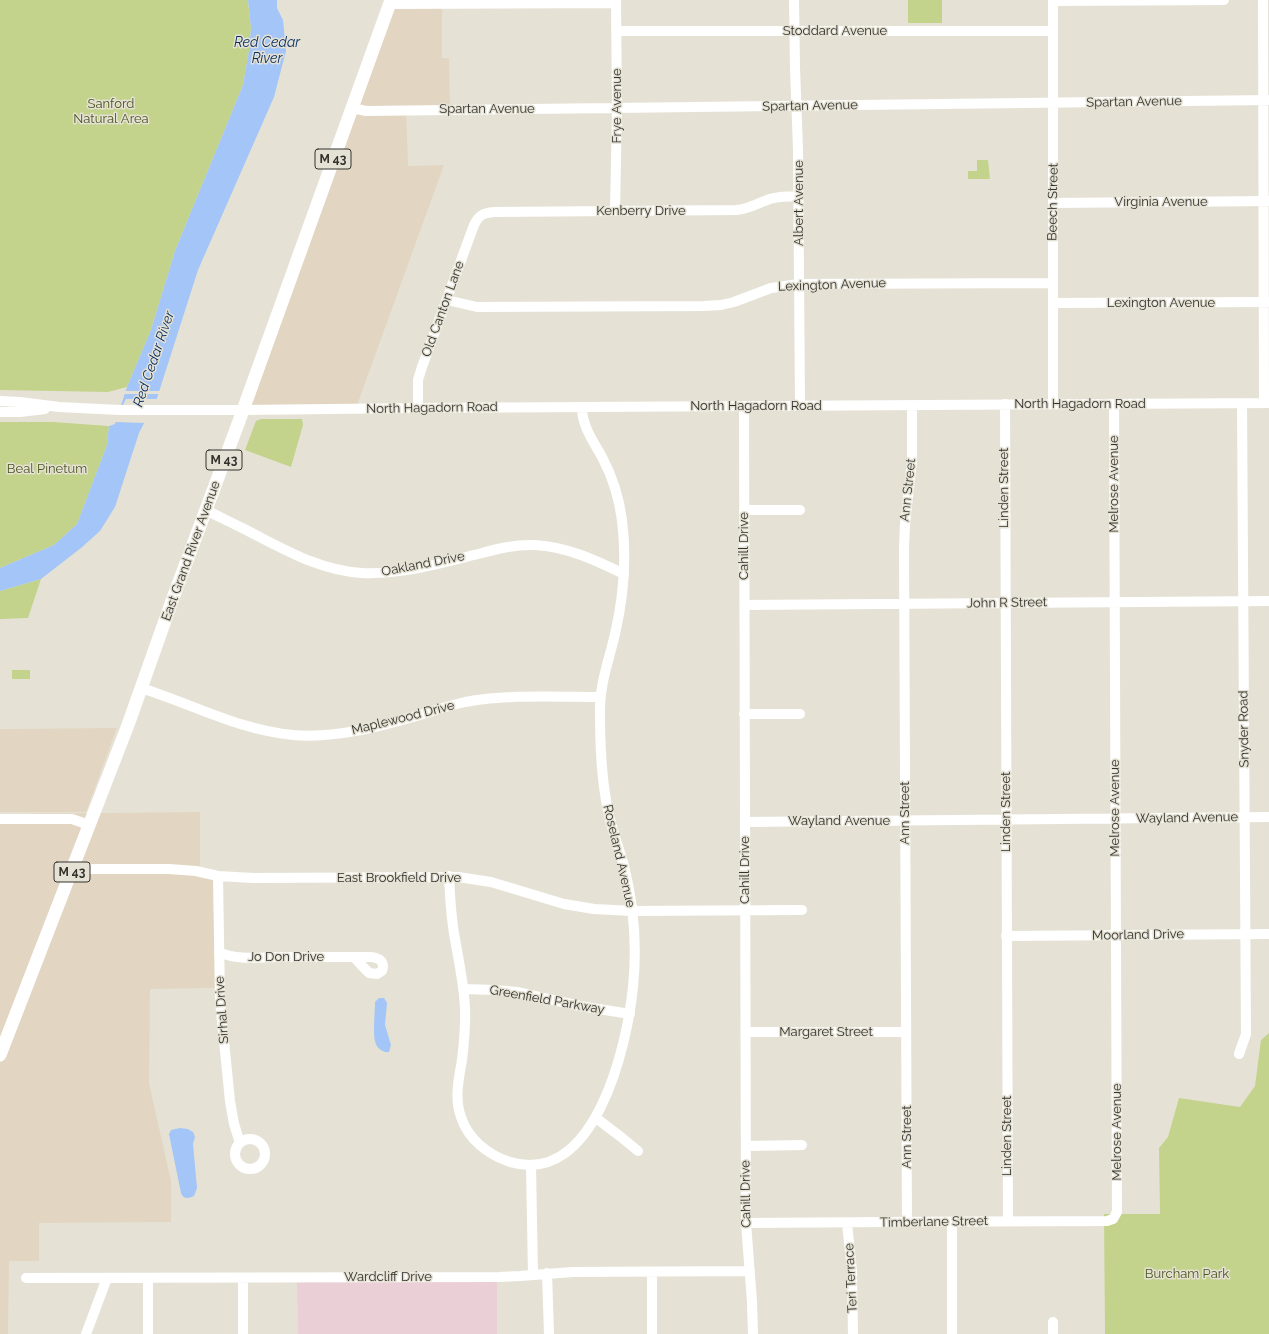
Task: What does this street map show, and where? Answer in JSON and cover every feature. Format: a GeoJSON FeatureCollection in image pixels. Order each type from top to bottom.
{"type":"FeatureCollection","features":[{"type":"Feature","properties":{"kind":"main road","name":"East Grand River Avenue"},"geometry":{"type":"LineString","coordinates":[[0,1054],[126,731],[391,2]]}},
{"type":"Feature","properties":{"kind":"street","name":"Albert Avenue"},"geometry":{"type":"LineString","coordinates":[[794,0],[797,106],[800,405]]}},
{"type":"Feature","properties":{"kind":"street"},"geometry":{"type":"LineString","coordinates":[[1053,1],[1224,0]]}},
{"type":"Feature","properties":{"kind":"street"},"geometry":{"type":"LineString","coordinates":[[1263,0],[1266,100],[1266,403]]}},
{"type":"Feature","properties":{"kind":"street","name":"Beech Street"},"geometry":{"type":"LineString","coordinates":[[1053,1],[1053,404]]}},
{"type":"Feature","properties":{"kind":"street"},"geometry":{"type":"LineString","coordinates":[[391,2],[616,2]]}},
{"type":"Feature","properties":{"kind":"street","name":"Frye Avenue"},"geometry":{"type":"LineString","coordinates":[[615,211],[617,109],[616,2]]}},
{"type":"Feature","properties":{"kind":"street","name":"Stoddard Avenue"},"geometry":{"type":"LineString","coordinates":[[616,31],[1053,32]]}},
{"type":"Feature","properties":{"kind":"street","name":"Spartan Avenue"},"geometry":{"type":"LineString","coordinates":[[352,108],[366,111],[617,109],[1266,100]]}},
{"type":"Feature","properties":{"kind":"street","name":"Kenberry Drive"},"geometry":{"type":"LineString","coordinates":[[481,215],[494,212],[736,210],[750,208],[770,199],[798,196]]}},
{"type":"Feature","properties":{"kind":"street","name":"Virginia Avenue"},"geometry":{"type":"LineString","coordinates":[[1053,203],[1266,201]]}},
{"type":"Feature","properties":{"kind":"street","name":"Old Canton Lane"},"geometry":{"type":"LineString","coordinates":[[418,408],[418,380],[422,367],[474,225],[477,218],[481,215]]}},
{"type":"Feature","properties":{"kind":"street","name":"Lexington Avenue"},"geometry":{"type":"LineString","coordinates":[[446,300],[477,307],[704,306],[721,305],[734,302],[771,288],[799,284],[1052,282]]}},
{"type":"Feature","properties":{"kind":"street","name":"Lexington Avenue"},"geometry":{"type":"LineString","coordinates":[[1053,303],[1266,302]]}},
{"type":"Feature","properties":{"kind":"street"},"geometry":{"type":"LineString","coordinates":[[0,401],[59,407]]}},
{"type":"Feature","properties":{"kind":"street","name":"Snyder Road"},"geometry":{"type":"LineString","coordinates":[[1239,1054],[1246,1034],[1242,403]]}},
{"type":"Feature","properties":{"kind":"street","name":"North Hagadorn Road"},"geometry":{"type":"LineString","coordinates":[[59,407],[120,410],[242,410],[1266,403]]}},
{"type":"Feature","properties":{"kind":"street","name":"Linden Street"},"geometry":{"type":"LineString","coordinates":[[1004,404],[1008,1220]]}},
{"type":"Feature","properties":{"kind":"street","name":"Melrose Avenue"},"geometry":{"type":"LineString","coordinates":[[1114,404],[1117,1212]]}},
{"type":"Feature","properties":{"kind":"street","name":"Ann Street"},"geometry":{"type":"LineString","coordinates":[[907,1222],[904,604],[905,524],[912,461],[912,405]]}},
{"type":"Feature","properties":{"kind":"street","name":"Cahill Drive"},"geometry":{"type":"LineString","coordinates":[[744,406],[746,1223],[750,1271],[752,1334]]}},
{"type":"Feature","properties":{"kind":"street"},"geometry":{"type":"LineString","coordinates":[[0,412],[20,412],[59,407]]}},
{"type":"Feature","properties":{"kind":"street","name":"Roseland Avenue"},"geometry":{"type":"LineString","coordinates":[[531,1166],[548,1161],[577,1144],[596,1118],[619,1060],[630,1014],[634,984],[635,947],[632,911],[624,866],[610,822],[606,801],[600,710],[601,697],[624,586],[622,522],[616,491],[604,461],[586,428],[582,417],[582,407]]}},
{"type":"Feature","properties":{"kind":"street","name":"Oakland Drive"},"geometry":{"type":"LineString","coordinates":[[206,510],[295,555],[324,567],[346,571],[377,573],[405,571],[511,547],[534,545],[576,552],[624,574]]}},
{"type":"Feature","properties":{"kind":"street"},"geometry":{"type":"LineString","coordinates":[[744,510],[800,510]]}},
{"type":"Feature","properties":{"kind":"street","name":"John R Street"},"geometry":{"type":"LineString","coordinates":[[745,605],[1269,601]]}},
{"type":"Feature","properties":{"kind":"street","name":"Maplewood Drive"},"geometry":{"type":"LineString","coordinates":[[141,688],[244,725],[271,732],[295,735],[342,733],[366,730],[464,702],[483,699],[510,697],[601,697]]}},
{"type":"Feature","properties":{"kind":"street"},"geometry":{"type":"LineString","coordinates":[[744,714],[800,714]]}},
{"type":"Feature","properties":{"kind":"street","name":"Wayland Avenue"},"geometry":{"type":"LineString","coordinates":[[745,822],[1269,818]]}},
{"type":"Feature","properties":{"kind":"street"},"geometry":{"type":"LineString","coordinates":[[0,819],[72,819],[89,825]]}},
{"type":"Feature","properties":{"kind":"street","name":"East Brookfield Drive"},"geometry":{"type":"LineString","coordinates":[[73,869],[165,869],[218,876],[253,878],[448,876],[491,882],[573,906],[600,910],[802,910]]}},
{"type":"Feature","properties":{"kind":"street","name":"Sirhal Drive"},"geometry":{"type":"LineString","coordinates":[[218,876],[220,1001],[230,1101],[234,1124],[240,1143]]}},
{"type":"Feature","properties":{"kind":"street"},"geometry":{"type":"LineString","coordinates":[[448,876],[450,912],[464,989],[465,1027],[458,1089],[458,1102],[461,1118],[468,1132],[479,1145],[491,1154],[517,1164],[531,1166],[533,1275]]}},
{"type":"Feature","properties":{"kind":"street","name":"Moorland Drive"},"geometry":{"type":"LineString","coordinates":[[1006,936],[1269,934]]}},
{"type":"Feature","properties":{"kind":"street","name":"Jo Don Drive"},"geometry":{"type":"LineString","coordinates":[[219,952],[225,956],[242,958],[354,957]]}},
{"type":"Feature","properties":{"kind":"street","name":"Greenfield Parkway"},"geometry":{"type":"LineString","coordinates":[[464,989],[517,992],[580,1006],[630,1014]]}},
{"type":"Feature","properties":{"kind":"street","name":"Margaret Street"},"geometry":{"type":"LineString","coordinates":[[746,1032],[906,1032]]}},
{"type":"Feature","properties":{"kind":"street"},"geometry":{"type":"LineString","coordinates":[[596,1118],[638,1151]]}},
{"type":"Feature","properties":{"kind":"street"},"geometry":{"type":"LineString","coordinates":[[746,1146],[802,1145]]}},
{"type":"Feature","properties":{"kind":"street","name":"Timberlane Street"},"geometry":{"type":"LineString","coordinates":[[746,1223],[952,1222],[1008,1220],[1107,1221],[1113,1220],[1117,1212]]}},
{"type":"Feature","properties":{"kind":"street"},"geometry":{"type":"LineString","coordinates":[[952,1222],[952,1334]]}},
{"type":"Feature","properties":{"kind":"street","name":"Teri Terrace"},"geometry":{"type":"LineString","coordinates":[[847,1223],[852,1270],[852,1334]]}},
{"type":"Feature","properties":{"kind":"street","name":"Wardcliff Drive"},"geometry":{"type":"LineString","coordinates":[[26,1278],[498,1277],[573,1272],[750,1271]]}},
{"type":"Feature","properties":{"kind":"street"},"geometry":{"type":"LineString","coordinates":[[652,1272],[652,1334]]}},
{"type":"Feature","properties":{"kind":"street"},"geometry":{"type":"LineString","coordinates":[[547,1273],[548,1334]]}},
{"type":"Feature","properties":{"kind":"street"},"geometry":{"type":"LineString","coordinates":[[86,1334],[107,1278]]}},
{"type":"Feature","properties":{"kind":"street"},"geometry":{"type":"LineString","coordinates":[[148,1278],[148,1334]]}},
{"type":"Feature","properties":{"kind":"street"},"geometry":{"type":"LineString","coordinates":[[243,1278],[243,1334]]}},
{"type":"Feature","properties":{"kind":"street"},"geometry":{"type":"LineString","coordinates":[[1053,1322],[1053,1334]]}},
{"type":"Feature","properties":{"kind":"shaded area"},"geometry":{"type":"Polygon","coordinates":[[[393,0],[442,4],[442,58],[449,58],[450,109],[406,109],[408,166],[444,165],[356,408],[244,409],[393,0]]]}},
{"type":"Feature","properties":{"kind":"shaded area"},"geometry":{"type":"Polygon","coordinates":[[[117,728],[86,812],[0,812],[0,729],[117,728]]]}},
{"type":"Feature","properties":{"kind":"shaded area"},"geometry":{"type":"Polygon","coordinates":[[[200,812],[200,876],[215,879],[215,988],[150,989],[149,1083],[171,1181],[171,1222],[39,1223],[39,1261],[9,1261],[8,1334],[0,1334],[0,814],[200,812]]]}},
{"type":"Feature","properties":{"kind":"shaded area"},"geometry":{"type":"Polygon","coordinates":[[[297,1281],[497,1281],[497,1334],[298,1334],[297,1281]]]}},
{"type":"Feature","properties":{"kind":"green space","name":"Sanford Natural Area"},"geometry":{"type":"Polygon","coordinates":[[[0,0],[248,0],[251,28],[249,51],[243,85],[175,251],[151,330],[127,387],[108,392],[0,390],[0,0]]]}},
{"type":"Feature","properties":{"kind":"green space"},"geometry":{"type":"Polygon","coordinates":[[[908,0],[942,0],[942,23],[908,23],[908,0]]]}},
{"type":"Feature","properties":{"kind":"green space"},"geometry":{"type":"Polygon","coordinates":[[[977,160],[988,160],[990,179],[968,179],[968,171],[977,171],[977,160]]]}},
{"type":"Feature","properties":{"kind":"green space"},"geometry":{"type":"Polygon","coordinates":[[[261,419],[302,419],[303,425],[291,467],[245,450],[256,421],[261,419]]]}},
{"type":"Feature","properties":{"kind":"green space","name":"Beal Pinetum"},"geometry":{"type":"Polygon","coordinates":[[[0,422],[53,422],[109,426],[107,445],[77,524],[54,545],[0,568],[0,422]]]}},
{"type":"Feature","properties":{"kind":"green space"},"geometry":{"type":"Polygon","coordinates":[[[41,579],[28,618],[0,619],[0,591],[41,579]]]}},
{"type":"Feature","properties":{"kind":"green space"},"geometry":{"type":"Polygon","coordinates":[[[12,670],[30,670],[30,679],[12,679],[12,670]]]}},
{"type":"Feature","properties":{"kind":"green space","name":"Burcham Park"},"geometry":{"type":"Polygon","coordinates":[[[1269,1033],[1269,1334],[1105,1334],[1104,1214],[1160,1214],[1159,1148],[1168,1137],[1179,1098],[1240,1107],[1255,1086],[1261,1040],[1269,1033]]]}},
{"type":"Feature","properties":{"kind":"water","name":"Red Cedar River"},"geometry":{"type":"Polygon","coordinates":[[[248,0],[277,0],[277,8],[283,20],[286,51],[274,97],[198,270],[157,398],[139,433],[115,507],[100,531],[41,579],[0,591],[0,568],[54,545],[77,524],[107,445],[109,426],[115,424],[127,387],[151,330],[175,251],[243,85],[249,51],[251,28],[248,0]]]}},
{"type":"Feature","properties":{"kind":"water"},"geometry":{"type":"Polygon","coordinates":[[[379,998],[384,998],[387,1003],[385,1025],[391,1045],[389,1052],[380,1050],[374,1037],[375,1002],[379,998]]]}},
{"type":"Feature","properties":{"kind":"water"},"geometry":{"type":"Polygon","coordinates":[[[180,1128],[188,1129],[193,1132],[195,1137],[193,1144],[197,1188],[194,1196],[188,1198],[184,1197],[181,1193],[169,1134],[171,1130],[180,1128]]]}},
{"type":"Feature","properties":{"kind":"pier"},"geometry":{"type":"Polygon","coordinates":[[[124,391],[161,391],[160,394],[123,394],[124,391]]]}},
{"type":"Feature","properties":{"kind":"pier"},"geometry":{"type":"Polygon","coordinates":[[[126,399],[159,399],[147,423],[114,422],[126,399]]]}}]}
